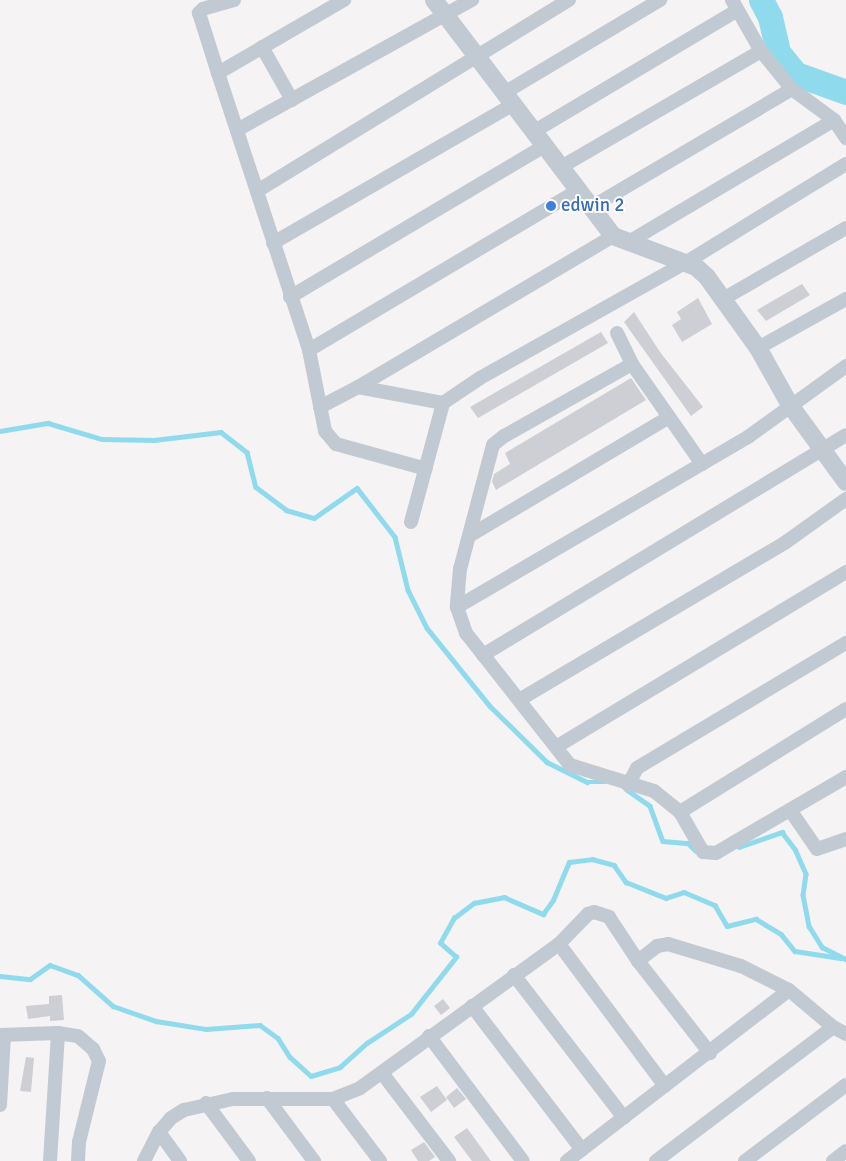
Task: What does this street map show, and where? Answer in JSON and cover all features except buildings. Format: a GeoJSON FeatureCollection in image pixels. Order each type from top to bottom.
{"type":"FeatureCollection","features":[{"type":"Feature","properties":{"kind":"street"},"geometry":{"type":"LineString","coordinates":[[234,0],[203,9],[199,13],[290,297],[309,350],[325,431],[336,444],[426,469]]}},
{"type":"Feature","properties":{"kind":"street"},"geometry":{"type":"LineString","coordinates":[[218,73],[344,0]]}},
{"type":"Feature","properties":{"kind":"street"},"geometry":{"type":"LineString","coordinates":[[434,0],[590,208],[620,240],[685,263],[707,277],[758,348],[790,405],[846,482]]}},
{"type":"Feature","properties":{"kind":"street"},"geometry":{"type":"LineString","coordinates":[[237,130],[472,0]]}},
{"type":"Feature","properties":{"kind":"street"},"geometry":{"type":"LineString","coordinates":[[257,191],[569,0]]}},
{"type":"Feature","properties":{"kind":"street"},"geometry":{"type":"LineString","coordinates":[[273,243],[508,99],[660,0]]}},
{"type":"Feature","properties":{"kind":"street"},"geometry":{"type":"LineString","coordinates":[[290,297],[539,139],[734,6],[761,51],[792,89],[834,120],[846,138]]}},
{"type":"Feature","properties":{"kind":"street"},"geometry":{"type":"LineString","coordinates":[[262,47],[292,100]]}},
{"type":"Feature","properties":{"kind":"street"},"geometry":{"type":"LineString","coordinates":[[561,167],[761,51]]}},
{"type":"Feature","properties":{"kind":"street"},"geometry":{"type":"LineString","coordinates":[[590,208],[792,89]]}},
{"type":"Feature","properties":{"kind":"street"},"geometry":{"type":"LineString","coordinates":[[320,407],[358,388],[834,120]]}},
{"type":"Feature","properties":{"kind":"street"},"geometry":{"type":"LineString","coordinates":[[358,388],[443,403],[520,355],[685,263],[846,164]]}},
{"type":"Feature","properties":{"kind":"street"},"geometry":{"type":"LineString","coordinates":[[309,350],[578,190]]}},
{"type":"Feature","properties":{"kind":"street"},"geometry":{"type":"LineString","coordinates":[[723,299],[846,228]]}},
{"type":"Feature","properties":{"kind":"street"},"geometry":{"type":"LineString","coordinates":[[758,348],[844,304]]}},
{"type":"Feature","properties":{"kind":"street"},"geometry":{"type":"LineString","coordinates":[[617,333],[632,364],[702,464]]}},
{"type":"Feature","properties":{"kind":"street"},"geometry":{"type":"LineString","coordinates":[[632,364],[504,436],[493,445],[460,569],[457,606],[466,633],[570,765],[654,791],[680,812],[703,852],[710,854],[846,777]]}},
{"type":"Feature","properties":{"kind":"street"},"geometry":{"type":"LineString","coordinates":[[457,606],[748,437],[846,366]]}},
{"type":"Feature","properties":{"kind":"street"},"geometry":{"type":"LineString","coordinates":[[411,522],[443,403]]}},
{"type":"Feature","properties":{"kind":"street"},"geometry":{"type":"LineString","coordinates":[[469,536],[668,418]]}},
{"type":"Feature","properties":{"kind":"street"},"geometry":{"type":"LineString","coordinates":[[484,655],[846,436]]}},
{"type":"Feature","properties":{"kind":"street"},"geometry":{"type":"LineString","coordinates":[[519,700],[786,542],[846,499]]}},
{"type":"Feature","properties":{"kind":"street"},"geometry":{"type":"LineString","coordinates":[[556,747],[846,572]]}},
{"type":"Feature","properties":{"kind":"street"},"geometry":{"type":"LineString","coordinates":[[628,784],[637,768],[846,643]]}},
{"type":"Feature","properties":{"kind":"street"},"geometry":{"type":"LineString","coordinates":[[680,812],[846,709]]}},
{"type":"Feature","properties":{"kind":"street"},"geometry":{"type":"LineString","coordinates":[[790,810],[817,849],[846,839]]}},
{"type":"Feature","properties":{"kind":"street"},"geometry":{"type":"LineString","coordinates":[[144,1161],[159,1132],[171,1118],[184,1110],[206,1103],[267,1098],[333,1098],[360,1088],[382,1074],[429,1036],[559,944],[588,914],[600,912],[609,917],[638,961],[710,1052]]}},
{"type":"Feature","properties":{"kind":"street"},"geometry":{"type":"LineString","coordinates":[[559,944],[665,1086]]}},
{"type":"Feature","properties":{"kind":"street"},"geometry":{"type":"LineString","coordinates":[[638,961],[657,946],[668,944],[740,966],[789,990],[832,1027],[846,1034]]}},
{"type":"Feature","properties":{"kind":"street"},"geometry":{"type":"LineString","coordinates":[[514,975],[624,1118]]}},
{"type":"Feature","properties":{"kind":"street"},"geometry":{"type":"LineString","coordinates":[[567,1161],[789,990]]}},
{"type":"Feature","properties":{"kind":"street"},"geometry":{"type":"LineString","coordinates":[[472,1006],[582,1150]]}},
{"type":"Feature","properties":{"kind":"street"},"geometry":{"type":"LineString","coordinates":[[656,1161],[832,1027]]}},
{"type":"Feature","properties":{"kind":"street"},"geometry":{"type":"LineString","coordinates":[[50,1161],[58,1032]]}},
{"type":"Feature","properties":{"kind":"street"},"geometry":{"type":"LineString","coordinates":[[0,1106],[2,1035],[58,1032],[78,1036],[93,1049],[99,1061],[79,1142],[78,1161]]}},
{"type":"Feature","properties":{"kind":"street"},"geometry":{"type":"LineString","coordinates":[[429,1036],[523,1161]]}},
{"type":"Feature","properties":{"kind":"street"},"geometry":{"type":"LineString","coordinates":[[382,1074],[449,1161]]}},
{"type":"Feature","properties":{"kind":"street"},"geometry":{"type":"LineString","coordinates":[[745,1161],[846,1085]]}},
{"type":"Feature","properties":{"kind":"street"},"geometry":{"type":"LineString","coordinates":[[267,1098],[314,1161]]}},
{"type":"Feature","properties":{"kind":"street"},"geometry":{"type":"LineString","coordinates":[[333,1098],[380,1161]]}},
{"type":"Feature","properties":{"kind":"street"},"geometry":{"type":"LineString","coordinates":[[206,1103],[249,1161]]}},
{"type":"Feature","properties":{"kind":"street"},"geometry":{"type":"LineString","coordinates":[[159,1132],[180,1161]]}},
{"type":"Feature","properties":{"kind":"street"},"geometry":{"type":"LineString","coordinates":[[833,1161],[846,1151]]}},
{"type":"Feature","properties":{"kind":"waterway"},"geometry":{"type":"LineString","coordinates":[[761,0],[770,17],[778,52],[796,74],[846,92]]}},
{"type":"Feature","properties":{"kind":"waterway"},"geometry":{"type":"LineString","coordinates":[[0,431],[48,423],[102,439],[154,440],[221,432],[247,452],[256,487],[286,510],[314,518],[357,488],[395,537],[408,590],[427,628],[490,706],[547,762],[587,782],[605,782]]}},
{"type":"Feature","properties":{"kind":"waterway"},"geometry":{"type":"LineString","coordinates":[[626,789],[650,806],[663,841],[688,843],[696,851]]}},
{"type":"Feature","properties":{"kind":"waterway"},"geometry":{"type":"LineString","coordinates":[[739,847],[782,832],[795,849],[806,874],[803,895],[809,926],[822,947],[846,959]]}},
{"type":"Feature","properties":{"kind":"waterway"},"geometry":{"type":"LineString","coordinates":[[0,976],[30,979],[50,965],[78,975],[113,1006],[156,1021],[206,1029],[260,1025],[278,1038],[290,1057],[311,1076],[340,1067],[367,1043],[411,1014],[456,957],[440,943],[454,918],[474,903],[504,897],[543,914],[553,900],[569,862],[592,859],[614,865],[626,882],[666,898],[684,892],[715,905],[727,926],[756,919],[781,934],[795,951],[841,958]]}},
{"type":"Feature","properties":{"kind":"place","name":"edwin 2"},"geometry":{"type":"Point","coordinates":[551,206]}}]}
